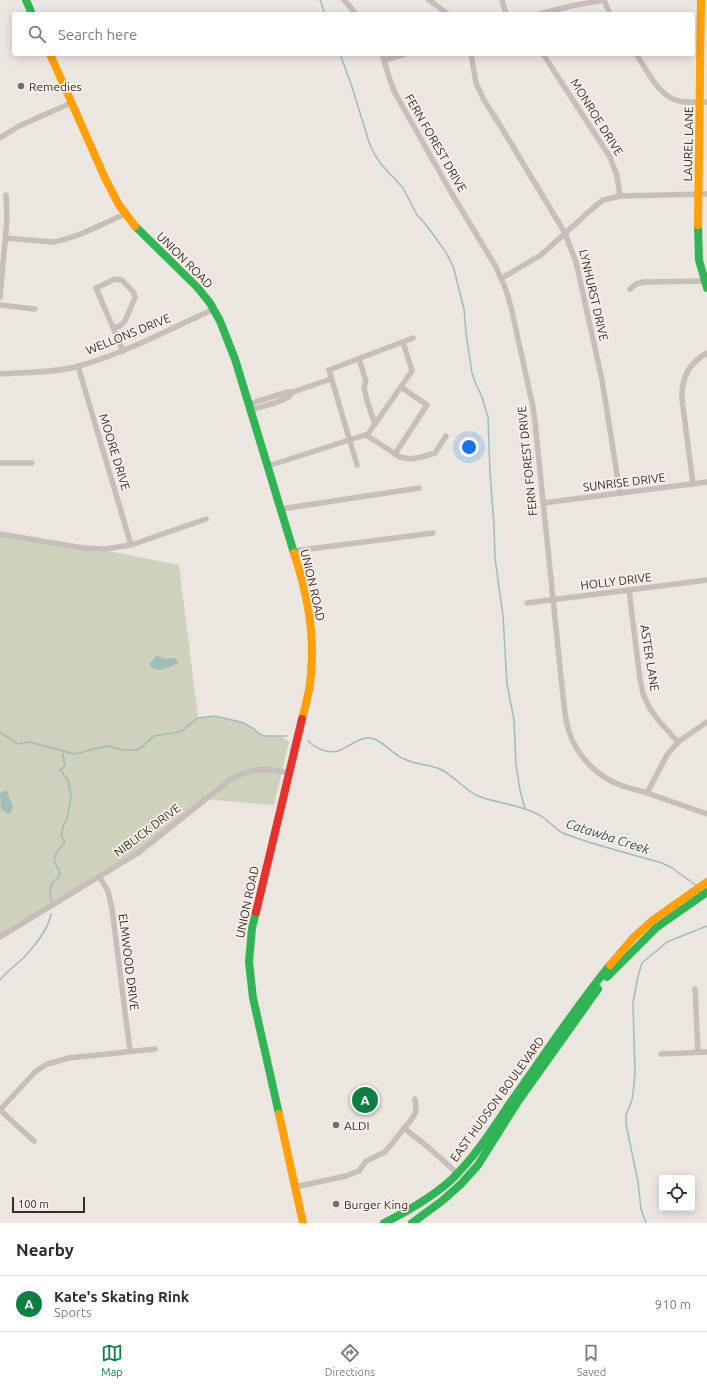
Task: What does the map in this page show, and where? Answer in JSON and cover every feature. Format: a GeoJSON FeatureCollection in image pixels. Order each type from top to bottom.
{"type":"FeatureCollection","features":[{"type":"Feature","properties":{"kind":"main road"},"geometry":{"type":"LineString","coordinates":[[26,0],[31,12]]}},
{"type":"Feature","properties":{"kind":"main road","name":"LAUREL LANE"},"geometry":{"type":"LineString","coordinates":[[702,0],[704,102],[703,194],[698,252],[706,283]]}},
{"type":"Feature","properties":{"kind":"main road","name":"UNION ROAD"},"geometry":{"type":"LineString","coordinates":[[51,56],[104,179],[125,214],[144,237],[197,287],[214,309],[230,342],[294,551],[310,614],[312,659],[309,689],[252,928],[249,962],[253,998],[303,1223]]}},
{"type":"Feature","properties":{"kind":"main road","name":"EAST HUDSON BOULEVARD"},"geometry":{"type":"LineString","coordinates":[[384,1223],[419,1204],[458,1174],[481,1145],[625,947],[654,919],[707,882]]}},
{"type":"Feature","properties":{"kind":"main road","name":"EAST HUDSON BOULEVARD"},"geometry":{"type":"LineString","coordinates":[[412,1223],[460,1185],[475,1168],[583,1006],[607,977],[645,938],[668,919],[707,892]]}},
{"type":"Feature","properties":{"kind":"street"},"geometry":{"type":"LineString","coordinates":[[344,0],[354,12]]}},
{"type":"Feature","properties":{"kind":"street"},"geometry":{"type":"LineString","coordinates":[[429,0],[445,12]]}},
{"type":"Feature","properties":{"kind":"street"},"geometry":{"type":"LineString","coordinates":[[502,0],[505,12]]}},
{"type":"Feature","properties":{"kind":"street"},"geometry":{"type":"LineString","coordinates":[[548,12],[604,0],[609,12]]}},
{"type":"Feature","properties":{"kind":"street","name":"FERN FOREST DRIVE"},"geometry":{"type":"LineString","coordinates":[[383,56],[390,80],[401,104],[452,194],[490,255],[502,278],[511,307],[533,407],[566,717],[572,740],[585,760],[602,775],[622,786],[707,814]]}},
{"type":"Feature","properties":{"kind":"street"},"geometry":{"type":"LineString","coordinates":[[385,60],[394,56]]}},
{"type":"Feature","properties":{"kind":"street","name":"LYNHURST DRIVE"},"geometry":{"type":"LineString","coordinates":[[471,56],[476,83],[484,100],[565,233],[576,262],[608,412],[620,494]]}},
{"type":"Feature","properties":{"kind":"street","name":"MONROE DRIVE"},"geometry":{"type":"LineString","coordinates":[[544,56],[610,157],[617,176],[620,196]]}},
{"type":"Feature","properties":{"kind":"street"},"geometry":{"type":"LineString","coordinates":[[637,56],[664,95],[678,101],[704,102]]}},
{"type":"Feature","properties":{"kind":"street"},"geometry":{"type":"LineString","coordinates":[[0,138],[19,126],[71,103]]}},
{"type":"Feature","properties":{"kind":"street"},"geometry":{"type":"LineString","coordinates":[[502,278],[532,261],[598,204],[607,199],[620,196],[703,194]]}},
{"type":"Feature","properties":{"kind":"street"},"geometry":{"type":"LineString","coordinates":[[0,297],[8,215],[6,195]]}},
{"type":"Feature","properties":{"kind":"street"},"geometry":{"type":"LineString","coordinates":[[6,238],[53,242],[60,241],[76,236],[125,214]]}},
{"type":"Feature","properties":{"kind":"street"},"geometry":{"type":"LineString","coordinates":[[113,328],[120,326],[125,321],[135,298],[134,293],[122,280],[116,279],[96,288],[113,328],[123,351]]}},
{"type":"Feature","properties":{"kind":"street"},"geometry":{"type":"LineString","coordinates":[[630,289],[636,284],[644,282],[706,283]]}},
{"type":"Feature","properties":{"kind":"street"},"geometry":{"type":"LineString","coordinates":[[0,305],[35,309]]}},
{"type":"Feature","properties":{"kind":"street","name":"WELLONS DRIVE"},"geometry":{"type":"LineString","coordinates":[[0,374],[57,370],[78,366],[123,351],[214,309]]}},
{"type":"Feature","properties":{"kind":"street"},"geometry":{"type":"LineString","coordinates":[[357,465],[329,370],[413,338]]}},
{"type":"Feature","properties":{"kind":"street"},"geometry":{"type":"LineString","coordinates":[[268,466],[368,434],[412,371],[403,342]]}},
{"type":"Feature","properties":{"kind":"street"},"geometry":{"type":"LineString","coordinates":[[693,484],[682,399],[682,386],[690,366],[701,356],[707,353]]}},
{"type":"Feature","properties":{"kind":"street"},"geometry":{"type":"LineString","coordinates":[[359,359],[366,381],[364,387],[367,401],[375,424]]}},
{"type":"Feature","properties":{"kind":"street","name":"MOORE DRIVE"},"geometry":{"type":"LineString","coordinates":[[78,366],[132,545]]}},
{"type":"Feature","properties":{"kind":"street"},"geometry":{"type":"LineString","coordinates":[[250,407],[284,399],[290,396],[293,392],[331,379]]}},
{"type":"Feature","properties":{"kind":"street"},"geometry":{"type":"LineString","coordinates":[[395,454],[427,405],[401,387]]}},
{"type":"Feature","properties":{"kind":"street"},"geometry":{"type":"LineString","coordinates":[[366,435],[400,457],[410,459],[434,452],[446,436]]}},
{"type":"Feature","properties":{"kind":"street"},"geometry":{"type":"LineString","coordinates":[[0,463],[32,462]]}},
{"type":"Feature","properties":{"kind":"street","name":"SUNRISE DRIVE"},"geometry":{"type":"LineString","coordinates":[[543,503],[707,482]]}},
{"type":"Feature","properties":{"kind":"street"},"geometry":{"type":"LineString","coordinates":[[281,508],[420,488]]}},
{"type":"Feature","properties":{"kind":"street"},"geometry":{"type":"LineString","coordinates":[[0,534],[83,548],[105,549],[132,545],[206,519]]}},
{"type":"Feature","properties":{"kind":"street"},"geometry":{"type":"LineString","coordinates":[[294,551],[433,532]]}},
{"type":"Feature","properties":{"kind":"street","name":"HOLLY DRIVE"},"geometry":{"type":"LineString","coordinates":[[527,603],[707,580]]}},
{"type":"Feature","properties":{"kind":"street","name":"ASTER LANE"},"geometry":{"type":"LineString","coordinates":[[629,590],[643,694],[650,709],[678,742]]}},
{"type":"Feature","properties":{"kind":"street"},"geometry":{"type":"LineString","coordinates":[[647,793],[667,754],[678,742],[707,722]]}},
{"type":"Feature","properties":{"kind":"street","name":"NIBLICK DRIVE"},"geometry":{"type":"LineString","coordinates":[[0,937],[100,878],[138,853],[231,778],[244,772],[260,769],[270,769],[289,773]]}},
{"type":"Feature","properties":{"kind":"street","name":"ELMWOOD DRIVE"},"geometry":{"type":"LineString","coordinates":[[100,878],[108,891],[112,909],[130,1052]]}},
{"type":"Feature","properties":{"kind":"street"},"geometry":{"type":"LineString","coordinates":[[695,989],[698,1052]]}},
{"type":"Feature","properties":{"kind":"street"},"geometry":{"type":"LineString","coordinates":[[34,1141],[0,1110],[35,1072],[47,1064],[69,1058],[155,1049]]}},
{"type":"Feature","properties":{"kind":"street"},"geometry":{"type":"LineString","coordinates":[[661,1054],[707,1052]]}},
{"type":"Feature","properties":{"kind":"street"},"geometry":{"type":"LineString","coordinates":[[295,1187],[346,1176],[359,1171],[366,1161],[385,1152],[416,1113],[415,1099]]}},
{"type":"Feature","properties":{"kind":"street"},"geometry":{"type":"LineString","coordinates":[[404,1128],[458,1174]]}},
{"type":"Feature","properties":{"kind":"green space"},"geometry":{"type":"Polygon","coordinates":[[[0,536],[108,551],[179,565],[198,718],[214,716],[234,719],[245,723],[260,734],[278,736],[289,742],[274,805],[203,799],[137,852],[0,934],[0,536]]]}},
{"type":"Feature","properties":{"kind":"water"},"geometry":{"type":"Polygon","coordinates":[[[157,656],[165,659],[174,658],[178,663],[160,670],[153,668],[150,663],[157,656]]]}},
{"type":"Feature","properties":{"kind":"water"},"geometry":{"type":"Polygon","coordinates":[[[5,790],[8,792],[13,806],[10,814],[1,809],[0,794],[5,790]]]}},
{"type":"Feature","properties":{"kind":"waterway"},"geometry":{"type":"LineString","coordinates":[[320,0],[324,12]]}},
{"type":"Feature","properties":{"kind":"waterway"},"geometry":{"type":"LineString","coordinates":[[341,56],[370,145],[381,164],[403,188],[417,215],[445,251],[453,266],[464,309],[472,373],[488,417],[495,558],[503,616],[507,684],[514,720],[516,764],[525,809]]}},
{"type":"Feature","properties":{"kind":"waterway","name":"Catawba Creek"},"geometry":{"type":"LineString","coordinates":[[0,732],[18,744],[30,742],[74,754],[108,746],[123,750],[136,750],[142,747],[154,736],[182,731],[198,718],[215,716],[244,723],[264,736],[287,736]]}},
{"type":"Feature","properties":{"kind":"waterway","name":"Catawba Creek"},"geometry":{"type":"LineString","coordinates":[[308,741],[322,750],[334,752],[343,749],[358,740],[369,738],[374,739],[404,759],[442,770],[476,795],[519,807],[540,815],[560,832],[575,838],[662,863],[672,868],[697,886]]}},
{"type":"Feature","properties":{"kind":"waterway"},"geometry":{"type":"LineString","coordinates":[[51,902],[51,886],[60,874],[54,862],[54,858],[65,842],[61,836],[64,823],[67,820],[71,796],[68,780],[60,770],[65,766],[63,751]]}},
{"type":"Feature","properties":{"kind":"waterway"},"geometry":{"type":"LineString","coordinates":[[0,980],[24,957],[42,936],[50,920],[51,914]]}},
{"type":"Feature","properties":{"kind":"waterway"},"geometry":{"type":"LineString","coordinates":[[646,1223],[641,1209],[638,1182],[626,1124],[626,1115],[632,1100],[634,1085],[633,1003],[638,976],[642,963],[667,942],[707,926]]}},
{"type":"Feature","properties":{"kind":"traffic: fast"},"geometry":{"type":"LineString","coordinates":[[26,0],[31,12]]}},
{"type":"Feature","properties":{"kind":"traffic: fast"},"geometry":{"type":"LineString","coordinates":[[698,225],[699,260],[707,288]]}},
{"type":"Feature","properties":{"kind":"traffic: fast"},"geometry":{"type":"LineString","coordinates":[[135,226],[197,287],[210,303],[220,321],[235,359],[294,553]]}},
{"type":"Feature","properties":{"kind":"traffic: fast"},"geometry":{"type":"LineString","coordinates":[[607,977],[657,927],[707,892]]}},
{"type":"Feature","properties":{"kind":"traffic: fast"},"geometry":{"type":"LineString","coordinates":[[256,912],[252,928],[249,962],[253,998],[279,1114]]}},
{"type":"Feature","properties":{"kind":"traffic: fast"},"geometry":{"type":"LineString","coordinates":[[384,1223],[435,1193],[451,1180],[475,1153],[571,1016],[610,965]]}},
{"type":"Feature","properties":{"kind":"traffic: fast"},"geometry":{"type":"LineString","coordinates":[[412,1223],[442,1201],[461,1184],[478,1165],[517,1103],[598,989]]}},
{"type":"Feature","properties":{"kind":"traffic: slow"},"geometry":{"type":"LineString","coordinates":[[698,225],[701,0]]}},
{"type":"Feature","properties":{"kind":"traffic: slow"},"geometry":{"type":"LineString","coordinates":[[51,56],[105,178],[119,205],[135,226]]}},
{"type":"Feature","properties":{"kind":"traffic: slow"},"geometry":{"type":"LineString","coordinates":[[294,553],[303,583],[309,613],[312,643],[308,697],[302,719]]}},
{"type":"Feature","properties":{"kind":"traffic: slow"},"geometry":{"type":"LineString","coordinates":[[610,965],[633,938],[653,920],[707,882]]}},
{"type":"Feature","properties":{"kind":"traffic: slow"},"geometry":{"type":"LineString","coordinates":[[279,1114],[303,1223]]}},
{"type":"Feature","properties":{"kind":"traffic: jam"},"geometry":{"type":"LineString","coordinates":[[256,912],[302,719]]}},
{"type":"Feature","properties":{"kind":"place","name":"Remedies"},"geometry":{"type":"Point","coordinates":[21,86]}},
{"type":"Feature","properties":{"kind":"place","name":"Kate's Skating Rink"},"geometry":{"type":"Point","coordinates":[365,1100]}},
{"type":"Feature","properties":{"kind":"place","name":"ALDI"},"geometry":{"type":"Point","coordinates":[336,1125]}},
{"type":"Feature","properties":{"kind":"place","name":"Burger King"},"geometry":{"type":"Point","coordinates":[336,1204]}}]}
